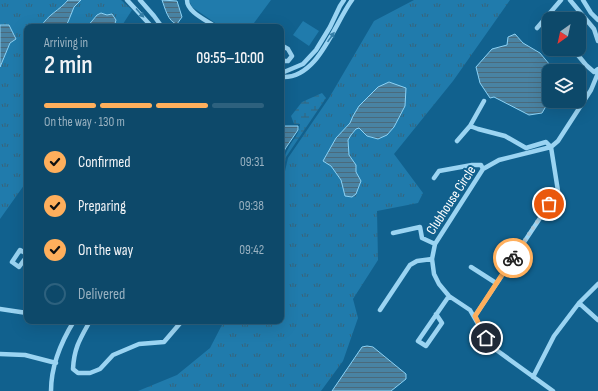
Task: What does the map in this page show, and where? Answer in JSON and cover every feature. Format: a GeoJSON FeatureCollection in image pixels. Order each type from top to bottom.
{"type":"FeatureCollection","features":[{"type":"Feature","properties":{"kind":"street"},"geometry":{"type":"LineString","coordinates":[[127,0],[150,24]]}},
{"type":"Feature","properties":{"kind":"street"},"geometry":{"type":"LineString","coordinates":[[140,0],[160,24]]}},
{"type":"Feature","properties":{"kind":"street"},"geometry":{"type":"LineString","coordinates":[[186,0],[186,3],[190,9],[212,24]]}},
{"type":"Feature","properties":{"kind":"street"},"geometry":{"type":"LineString","coordinates":[[284,72],[303,64],[316,50],[330,28],[344,0]]}},
{"type":"Feature","properties":{"kind":"street"},"geometry":{"type":"LineString","coordinates":[[284,77],[300,73],[308,68],[335,31],[352,0]]}},
{"type":"Feature","properties":{"kind":"street"},"geometry":{"type":"LineString","coordinates":[[552,12],[561,0]]}},
{"type":"Feature","properties":{"kind":"street"},"geometry":{"type":"LineString","coordinates":[[570,0],[594,29],[598,41]]}},
{"type":"Feature","properties":{"kind":"street"},"geometry":{"type":"LineString","coordinates":[[583,0],[591,13],[598,20]]}},
{"type":"Feature","properties":{"kind":"street"},"geometry":{"type":"LineString","coordinates":[[537,28],[542,24]]}},
{"type":"Feature","properties":{"kind":"street"},"geometry":{"type":"LineString","coordinates":[[284,47],[288,49],[292,56],[288,60],[284,61]]}},
{"type":"Feature","properties":{"kind":"street"},"geometry":{"type":"LineString","coordinates":[[579,56],[594,72],[598,69]]}},
{"type":"Feature","properties":{"kind":"street"},"geometry":{"type":"LineString","coordinates":[[551,147],[558,141],[591,90],[598,73]]}},
{"type":"Feature","properties":{"kind":"street"},"geometry":{"type":"LineString","coordinates":[[457,141],[470,126],[484,101]]}},
{"type":"Feature","properties":{"kind":"street"},"geometry":{"type":"LineString","coordinates":[[470,126],[505,136],[526,148],[544,142],[548,143],[551,147],[558,191],[475,316],[486,338],[495,349],[553,391]]}},
{"type":"Feature","properties":{"kind":"street","name":"Clubhouse Circle"},"geometry":{"type":"LineString","coordinates":[[475,316],[470,310],[449,296],[439,284],[434,274],[432,259],[435,244],[483,169],[499,160],[551,147]]}},
{"type":"Feature","properties":{"kind":"street"},"geometry":{"type":"LineString","coordinates":[[434,178],[439,171],[472,165],[481,165],[483,169]]}},
{"type":"Feature","properties":{"kind":"street"},"geometry":{"type":"LineString","coordinates":[[393,232],[420,227],[422,238],[435,244]]}},
{"type":"Feature","properties":{"kind":"street"},"geometry":{"type":"LineString","coordinates":[[24,253],[20,250],[12,262],[19,267],[24,260]]}},
{"type":"Feature","properties":{"kind":"street"},"geometry":{"type":"LineString","coordinates":[[380,310],[410,265],[417,261],[432,259]]}},
{"type":"Feature","properties":{"kind":"street"},"geometry":{"type":"LineString","coordinates":[[471,267],[496,283]]}},
{"type":"Feature","properties":{"kind":"street"},"geometry":{"type":"LineString","coordinates":[[533,377],[554,336],[579,303],[598,284]]}},
{"type":"Feature","properties":{"kind":"street"},"geometry":{"type":"LineString","coordinates":[[436,314],[442,323],[426,346],[418,341],[436,314],[449,296]]}},
{"type":"Feature","properties":{"kind":"street"},"geometry":{"type":"LineString","coordinates":[[579,303],[598,320]]}},
{"type":"Feature","properties":{"kind":"street"},"geometry":{"type":"LineString","coordinates":[[0,309],[24,313]]}},
{"type":"Feature","properties":{"kind":"street"},"geometry":{"type":"LineString","coordinates":[[51,391],[51,384],[62,343],[72,324]]}},
{"type":"Feature","properties":{"kind":"street"},"geometry":{"type":"LineString","coordinates":[[88,324],[78,343],[74,355],[73,369],[78,373],[90,373],[100,369],[113,355],[139,344],[164,342],[179,324]]}},
{"type":"Feature","properties":{"kind":"street"},"geometry":{"type":"LineString","coordinates":[[0,354],[25,355],[56,363]]}},
{"type":"Feature","properties":{"kind":"green space"},"geometry":{"type":"Polygon","coordinates":[[[0,0],[121,0],[132,10],[123,24],[24,24],[24,185],[0,219],[0,0]]]}},
{"type":"Feature","properties":{"kind":"green space"},"geometry":{"type":"Polygon","coordinates":[[[189,0],[271,0],[253,24],[217,24],[192,7],[189,0]]]}},
{"type":"Feature","properties":{"kind":"green space"},"geometry":{"type":"Polygon","coordinates":[[[414,0],[510,0],[453,81],[394,154],[423,193],[418,203],[377,211],[378,260],[353,299],[358,318],[343,361],[321,391],[138,391],[177,375],[210,348],[222,324],[284,324],[284,176],[288,158],[329,98],[374,21],[414,0]]]}},
{"type":"Feature","properties":{"kind":"green space"},"geometry":{"type":"Polygon","coordinates":[[[303,21],[319,31],[309,46],[293,35],[303,21]]]}},
{"type":"Feature","properties":{"kind":"green space"},"geometry":{"type":"Polygon","coordinates":[[[322,93],[326,98],[286,157],[284,167],[285,155],[300,128],[300,124],[294,124],[291,116],[302,102],[322,93]]]}},
{"type":"Feature","properties":{"kind":"shaded area"},"geometry":{"type":"Polygon","coordinates":[[[68,0],[81,0],[74,7],[66,24],[43,24],[47,19],[68,0]]]}},
{"type":"Feature","properties":{"kind":"shaded area"},"geometry":{"type":"Polygon","coordinates":[[[162,0],[177,1],[182,17],[177,24],[169,18],[162,0]]]}},
{"type":"Feature","properties":{"kind":"shaded area"},"geometry":{"type":"Polygon","coordinates":[[[101,13],[107,15],[112,14],[116,20],[115,24],[90,24],[97,15],[101,13]]]}},
{"type":"Feature","properties":{"kind":"shaded area"},"geometry":{"type":"Polygon","coordinates":[[[0,25],[9,25],[16,39],[10,43],[0,67],[0,25]]]}},
{"type":"Feature","properties":{"kind":"shaded area"},"geometry":{"type":"Polygon","coordinates":[[[515,34],[523,43],[540,53],[549,64],[542,64],[542,108],[545,108],[542,113],[529,115],[494,97],[490,98],[480,83],[476,67],[492,49],[507,45],[508,37],[515,34]]]}},
{"type":"Feature","properties":{"kind":"shaded area"},"geometry":{"type":"Polygon","coordinates":[[[389,82],[406,88],[405,106],[394,127],[387,135],[378,139],[367,136],[359,128],[356,129],[351,135],[348,140],[349,155],[356,165],[356,172],[361,181],[356,194],[352,197],[345,196],[341,180],[331,166],[323,161],[336,138],[350,123],[359,106],[378,87],[389,82]]]}},
{"type":"Feature","properties":{"kind":"shaded area"},"geometry":{"type":"Polygon","coordinates":[[[284,126],[298,126],[298,130],[284,152],[284,126]]]}},
{"type":"Feature","properties":{"kind":"shaded area"},"geometry":{"type":"Polygon","coordinates":[[[362,347],[373,347],[406,374],[406,379],[391,391],[332,391],[362,347]]]}},
{"type":"Feature","properties":{"kind":"way so far"},"geometry":{"type":"LineString","coordinates":[[513,258],[549,204]]}},
{"type":"Feature","properties":{"kind":"route"},"geometry":{"type":"LineString","coordinates":[[486,338],[475,316],[513,258]]}}]}
